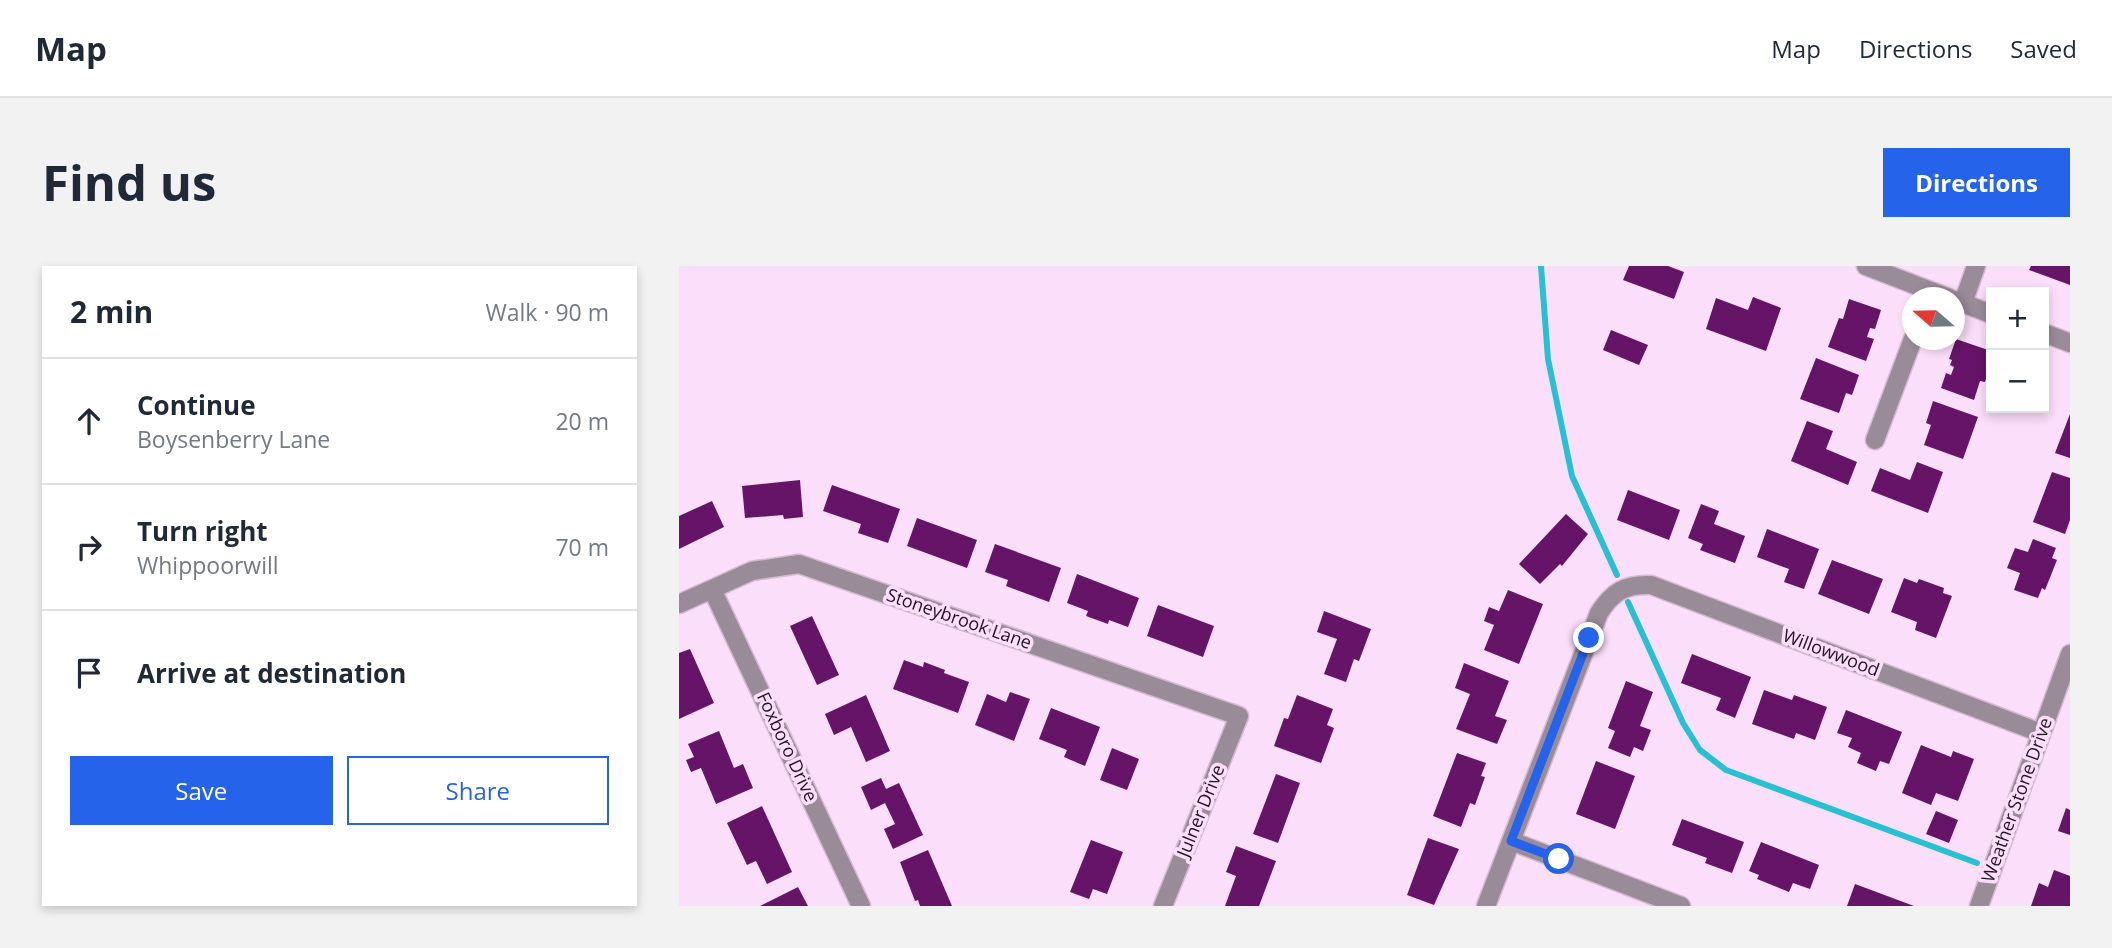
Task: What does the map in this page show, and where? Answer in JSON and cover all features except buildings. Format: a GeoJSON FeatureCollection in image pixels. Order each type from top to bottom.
{"type":"FeatureCollection","features":[{"type":"Feature","properties":{"kind":"street"},"geometry":{"type":"LineString","coordinates":[[1866,266],[1913,287]]}},
{"type":"Feature","properties":{"kind":"street"},"geometry":{"type":"LineString","coordinates":[[1963,287],[1976,266]]}},
{"type":"Feature","properties":{"kind":"street"},"geometry":{"type":"LineString","coordinates":[[1965,304],[1986,312]]}},
{"type":"Feature","properties":{"kind":"street"},"geometry":{"type":"LineString","coordinates":[[2049,335],[2070,343]]}},
{"type":"Feature","properties":{"kind":"street"},"geometry":{"type":"LineString","coordinates":[[1875,440],[1909,350]]}},
{"type":"Feature","properties":{"kind":"street","name":"Stoneybrook Lane"},"geometry":{"type":"LineString","coordinates":[[679,604],[752,571],[799,564],[1239,716]]}},
{"type":"Feature","properties":{"kind":"street","name":"Willowwood"},"geometry":{"type":"LineString","coordinates":[[1511,841],[1599,613],[1608,599],[1621,589],[1636,585],[1651,585],[2041,733]]}},
{"type":"Feature","properties":{"kind":"street","name":"Foxboro Drive"},"geometry":{"type":"LineString","coordinates":[[712,589],[861,906]]}},
{"type":"Feature","properties":{"kind":"street","name":"Weather Stone Drive"},"geometry":{"type":"LineString","coordinates":[[1979,906],[2070,654]]}},
{"type":"Feature","properties":{"kind":"street","name":"Julner Drive"},"geometry":{"type":"LineString","coordinates":[[1163,906],[1239,716]]}},
{"type":"Feature","properties":{"kind":"street"},"geometry":{"type":"LineString","coordinates":[[1486,906],[1511,841],[1681,906]]}},
{"type":"Feature","properties":{"kind":"waterway"},"geometry":{"type":"LineString","coordinates":[[1541,266],[1548,359],[1572,476],[1617,575]]}},
{"type":"Feature","properties":{"kind":"waterway"},"geometry":{"type":"LineString","coordinates":[[1628,602],[1683,723],[1700,750],[1726,770],[1977,863]]}},
{"type":"Feature","properties":{"kind":"route"},"geometry":{"type":"LineString","coordinates":[[1559,859],[1511,841],[1589,638]]}}]}
